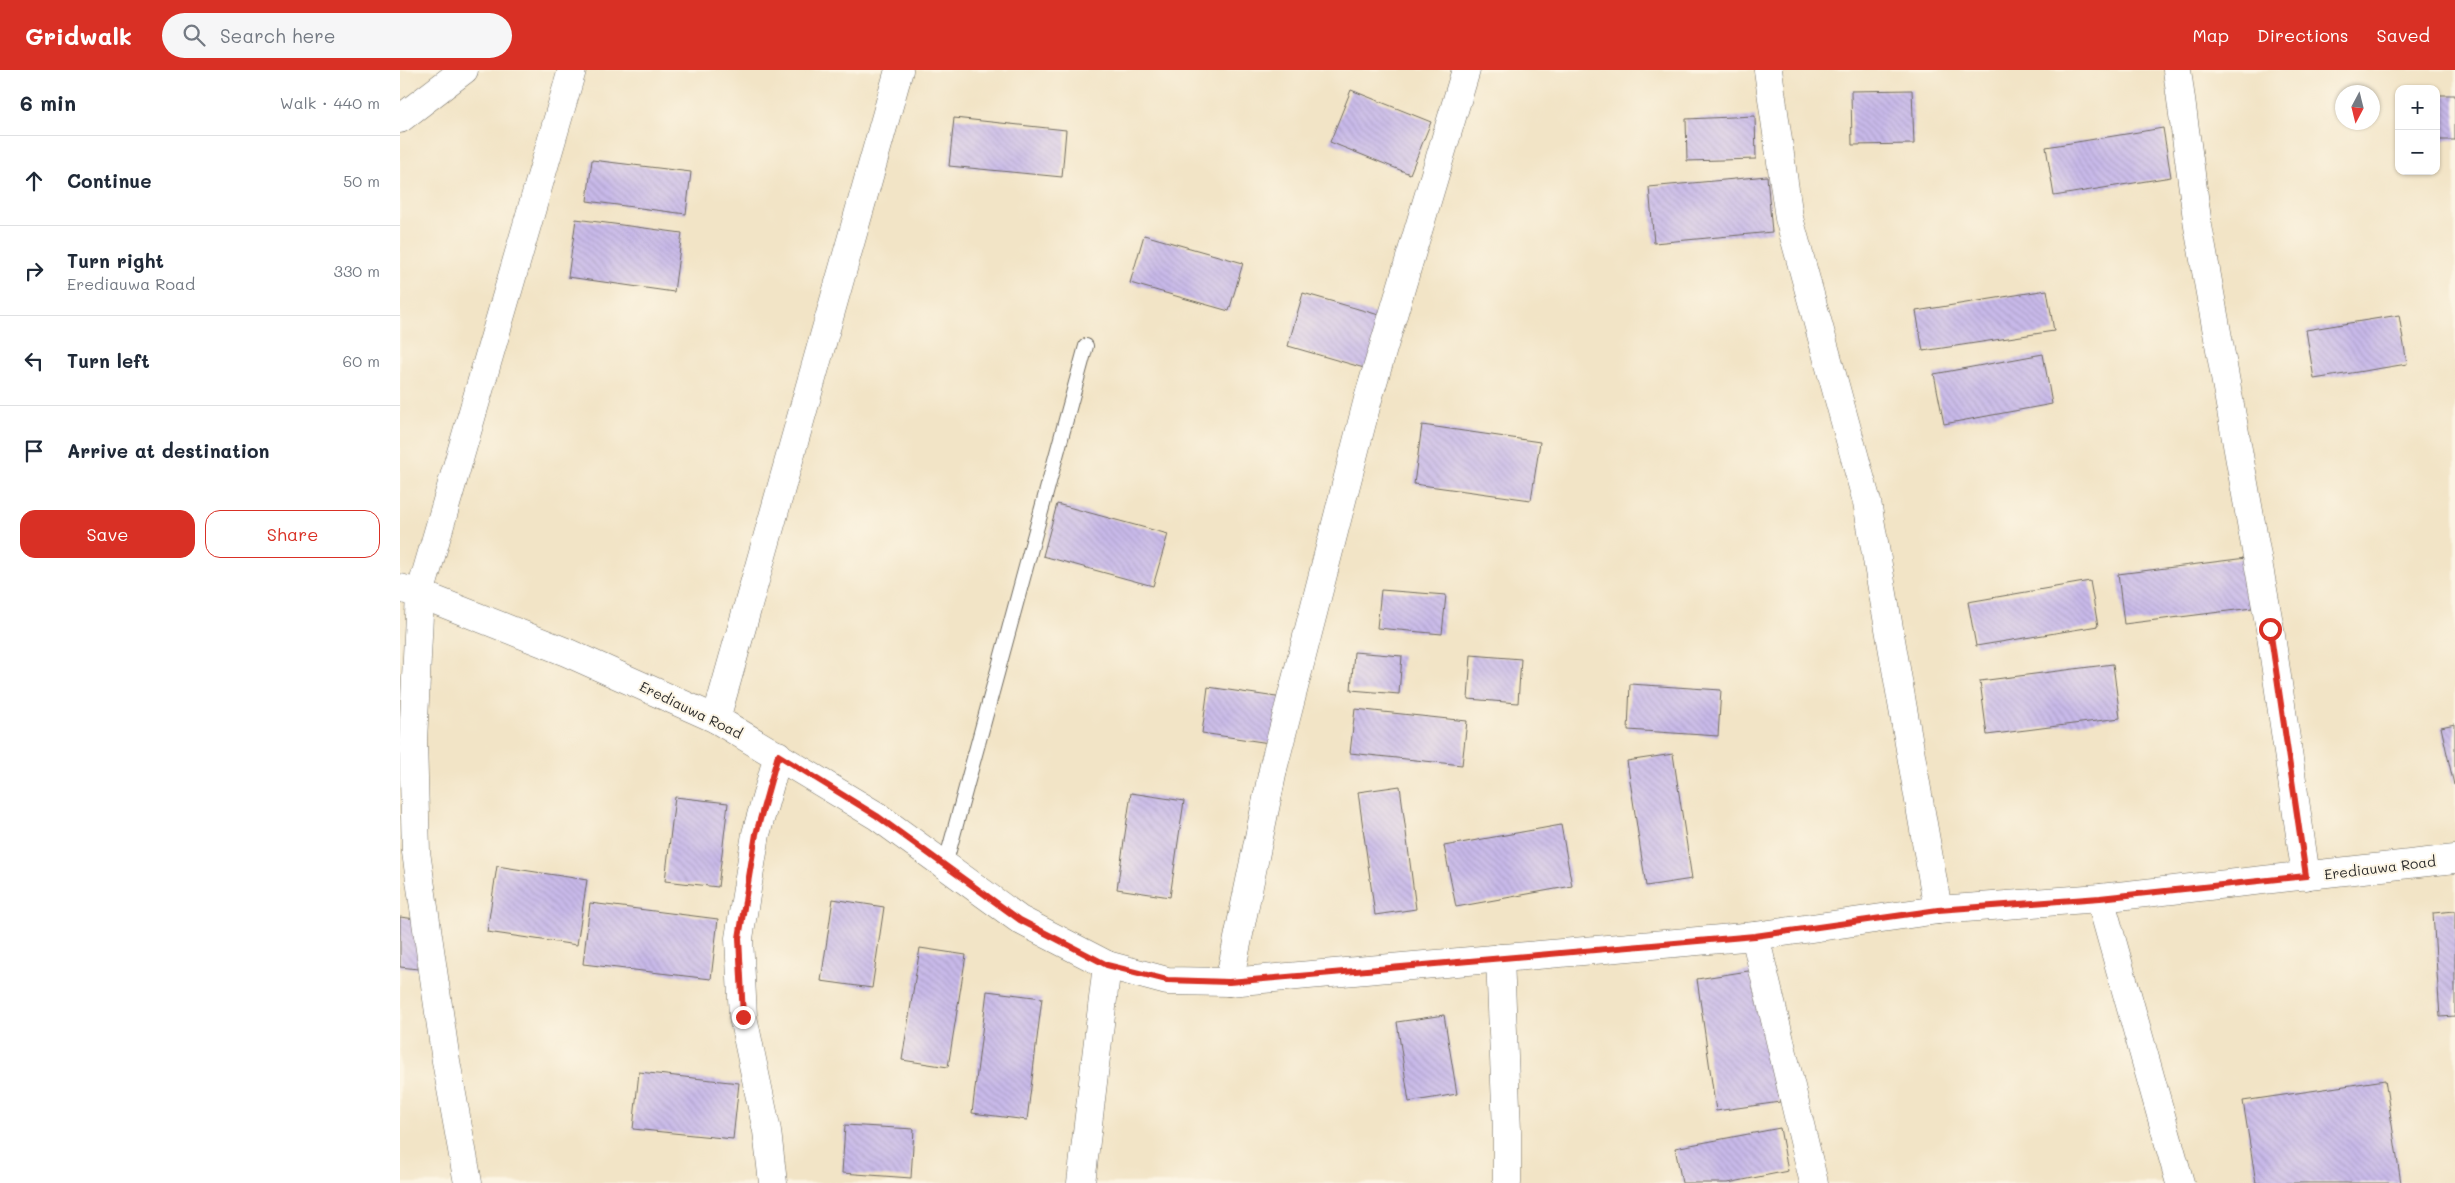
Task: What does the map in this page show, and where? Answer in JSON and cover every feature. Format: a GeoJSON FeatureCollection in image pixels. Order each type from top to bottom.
{"type":"FeatureCollection","features":[{"type":"Feature","properties":{"kind":"street"},"geometry":{"type":"LineString","coordinates":[[400,119],[464,70]]}},
{"type":"Feature","properties":{"kind":"street"},"geometry":{"type":"LineString","coordinates":[[468,1183],[446,1061],[416,852],[410,591],[572,70]]}},
{"type":"Feature","properties":{"kind":"street"},"geometry":{"type":"LineString","coordinates":[[716,719],[900,70]]}},
{"type":"Feature","properties":{"kind":"street"},"geometry":{"type":"LineString","coordinates":[[1229,982],[1274,765],[1368,399],[1466,70]]}},
{"type":"Feature","properties":{"kind":"street"},"geometry":{"type":"LineString","coordinates":[[1768,70],[1789,218],[1867,502],[1938,910]]}},
{"type":"Feature","properties":{"kind":"street"},"geometry":{"type":"LineString","coordinates":[[2176,70],[2198,226],[2270,629],[2306,876]]}},
{"type":"Feature","properties":{"kind":"street","name":"Erediauwa Road"},"geometry":{"type":"LineString","coordinates":[[410,591],[566,652],[716,719],[877,816],[1020,920],[1107,965],[1167,980],[1229,982],[1755,936],[1938,910],[2100,898],[2455,859]]}},
{"type":"Feature","properties":{"kind":"street"},"geometry":{"type":"LineString","coordinates":[[773,1183],[767,1131],[743,1017],[739,938],[756,834],[778,755]]}},
{"type":"Feature","properties":{"kind":"street"},"geometry":{"type":"LineString","coordinates":[[2100,898],[2180,1183]]}},
{"type":"Feature","properties":{"kind":"street"},"geometry":{"type":"LineString","coordinates":[[1755,936],[1814,1183]]}},
{"type":"Feature","properties":{"kind":"street"},"geometry":{"type":"LineString","coordinates":[[1500,958],[1507,1131],[1507,1183]]}},
{"type":"Feature","properties":{"kind":"street"},"geometry":{"type":"LineString","coordinates":[[1081,1183],[1107,965]]}},
{"type":"Feature","properties":{"kind":"lane"},"geometry":{"type":"LineString","coordinates":[[945,865],[1086,346]]}},
{"type":"Feature","properties":{"kind":"building"},"geometry":{"type":"Polygon","coordinates":[[[1351,90],[1431,122],[1410,174],[1330,142],[1351,90]]]}},
{"type":"Feature","properties":{"kind":"building"},"geometry":{"type":"Polygon","coordinates":[[[1912,90],[1914,144],[1852,145],[1851,91],[1912,90]]]}},
{"type":"Feature","properties":{"kind":"building"},"geometry":{"type":"Polygon","coordinates":[[[2440,95],[2455,95],[2455,140],[2440,140],[2440,95]]]}},
{"type":"Feature","properties":{"kind":"building"},"geometry":{"type":"Polygon","coordinates":[[[1755,116],[1756,159],[1687,161],[1686,119],[1755,116]]]}},
{"type":"Feature","properties":{"kind":"building"},"geometry":{"type":"Polygon","coordinates":[[[954,118],[1066,130],[1062,177],[949,166],[954,118]]]}},
{"type":"Feature","properties":{"kind":"building"},"geometry":{"type":"Polygon","coordinates":[[[2163,128],[2171,177],[2054,196],[2046,147],[2163,128]]]}},
{"type":"Feature","properties":{"kind":"building"},"geometry":{"type":"Polygon","coordinates":[[[592,160],[691,172],[686,214],[587,201],[592,160]]]}},
{"type":"Feature","properties":{"kind":"building"},"geometry":{"type":"Polygon","coordinates":[[[1767,176],[1772,232],[1654,243],[1649,187],[1767,176]]]}},
{"type":"Feature","properties":{"kind":"building"},"geometry":{"type":"Polygon","coordinates":[[[576,219],[682,233],[674,292],[568,277],[576,219]]]}},
{"type":"Feature","properties":{"kind":"building"},"geometry":{"type":"Polygon","coordinates":[[[1144,235],[1243,263],[1229,311],[1130,283],[1144,235]]]}},
{"type":"Feature","properties":{"kind":"building"},"geometry":{"type":"Polygon","coordinates":[[[2047,290],[2054,331],[1923,351],[1916,311],[2047,290]]]}},
{"type":"Feature","properties":{"kind":"building"},"geometry":{"type":"Polygon","coordinates":[[[1303,293],[1386,317],[1371,370],[1288,346],[1303,293]]]}},
{"type":"Feature","properties":{"kind":"building"},"geometry":{"type":"Polygon","coordinates":[[[2399,315],[2407,364],[2314,379],[2306,330],[2399,315]]]}},
{"type":"Feature","properties":{"kind":"building"},"geometry":{"type":"Polygon","coordinates":[[[2043,354],[2052,404],[1944,424],[1934,374],[2043,354]]]}},
{"type":"Feature","properties":{"kind":"building"},"geometry":{"type":"Polygon","coordinates":[[[1422,425],[1540,442],[1531,500],[1414,484],[1422,425]]]}},
{"type":"Feature","properties":{"kind":"building"},"geometry":{"type":"Polygon","coordinates":[[[1057,504],[1168,534],[1153,586],[1043,556],[1057,504]]]}},
{"type":"Feature","properties":{"kind":"building"},"geometry":{"type":"Polygon","coordinates":[[[2246,558],[2252,608],[2124,624],[2118,574],[2246,558]]]}},
{"type":"Feature","properties":{"kind":"building"},"geometry":{"type":"Polygon","coordinates":[[[2090,581],[2098,626],[1976,646],[1968,602],[2090,581]]]}},
{"type":"Feature","properties":{"kind":"building"},"geometry":{"type":"Polygon","coordinates":[[[1381,590],[1446,595],[1442,634],[1377,628],[1381,590]]]}},
{"type":"Feature","properties":{"kind":"building"},"geometry":{"type":"Polygon","coordinates":[[[1354,652],[1402,656],[1399,694],[1351,690],[1354,652]]]}},
{"type":"Feature","properties":{"kind":"building"},"geometry":{"type":"Polygon","coordinates":[[[1471,655],[1521,659],[1518,703],[1468,699],[1471,655]]]}},
{"type":"Feature","properties":{"kind":"building"},"geometry":{"type":"Polygon","coordinates":[[[2113,664],[2120,718],[1987,735],[1980,681],[2113,664]]]}},
{"type":"Feature","properties":{"kind":"building"},"geometry":{"type":"Polygon","coordinates":[[[1630,684],[1721,690],[1718,736],[1628,730],[1630,684]]]}},
{"type":"Feature","properties":{"kind":"building"},"geometry":{"type":"Polygon","coordinates":[[[1208,687],[1283,698],[1276,744],[1202,733],[1208,687]]]}},
{"type":"Feature","properties":{"kind":"building"},"geometry":{"type":"Polygon","coordinates":[[[1355,709],[1467,721],[1462,765],[1350,753],[1355,709]]]}},
{"type":"Feature","properties":{"kind":"building"},"geometry":{"type":"Polygon","coordinates":[[[2455,724],[2455,785],[2454,785],[2441,727],[2455,724]]]}},
{"type":"Feature","properties":{"kind":"building"},"geometry":{"type":"Polygon","coordinates":[[[1673,754],[1692,879],[1646,886],[1627,761],[1673,754]]]}},
{"type":"Feature","properties":{"kind":"building"},"geometry":{"type":"Polygon","coordinates":[[[1400,786],[1416,909],[1375,915],[1358,792],[1400,786]]]}},
{"type":"Feature","properties":{"kind":"building"},"geometry":{"type":"Polygon","coordinates":[[[1131,793],[1184,801],[1170,897],[1117,889],[1131,793]]]}},
{"type":"Feature","properties":{"kind":"building"},"geometry":{"type":"Polygon","coordinates":[[[675,797],[728,803],[718,887],[665,881],[675,797]]]}},
{"type":"Feature","properties":{"kind":"building"},"geometry":{"type":"Polygon","coordinates":[[[1561,825],[1572,886],[1456,907],[1444,846],[1561,825]]]}},
{"type":"Feature","properties":{"kind":"building"},"geometry":{"type":"Polygon","coordinates":[[[497,866],[587,880],[577,945],[487,932],[497,866]]]}},
{"type":"Feature","properties":{"kind":"building"},"geometry":{"type":"Polygon","coordinates":[[[833,899],[884,907],[872,988],[821,981],[833,899]]]}},
{"type":"Feature","properties":{"kind":"building"},"geometry":{"type":"Polygon","coordinates":[[[590,903],[718,919],[711,979],[583,964],[590,903]]]}},
{"type":"Feature","properties":{"kind":"building"},"geometry":{"type":"Polygon","coordinates":[[[2455,911],[2455,1016],[2440,1017],[2433,913],[2455,911]]]}},
{"type":"Feature","properties":{"kind":"building"},"geometry":{"type":"Polygon","coordinates":[[[400,917],[424,920],[418,969],[400,967],[400,917]]]}},
{"type":"Feature","properties":{"kind":"building"},"geometry":{"type":"Polygon","coordinates":[[[920,948],[966,955],[948,1067],[902,1060],[920,948]]]}},
{"type":"Feature","properties":{"kind":"building"},"geometry":{"type":"Polygon","coordinates":[[[1761,969],[1780,1102],[1716,1111],[1697,979],[1761,969]]]}},
{"type":"Feature","properties":{"kind":"building"},"geometry":{"type":"Polygon","coordinates":[[[987,991],[1042,998],[1027,1120],[972,1113],[987,991]]]}},
{"type":"Feature","properties":{"kind":"building"},"geometry":{"type":"Polygon","coordinates":[[[1444,1015],[1457,1094],[1409,1102],[1397,1022],[1444,1015]]]}},
{"type":"Feature","properties":{"kind":"building"},"geometry":{"type":"Polygon","coordinates":[[[639,1072],[739,1083],[733,1139],[633,1129],[639,1072]]]}},
{"type":"Feature","properties":{"kind":"building"},"geometry":{"type":"Polygon","coordinates":[[[2385,1080],[2401,1183],[2256,1183],[2243,1101],[2385,1080]]]}},
{"type":"Feature","properties":{"kind":"building"},"geometry":{"type":"Polygon","coordinates":[[[845,1125],[914,1129],[911,1178],[842,1173],[845,1125]]]}},
{"type":"Feature","properties":{"kind":"building"},"geometry":{"type":"Polygon","coordinates":[[[1780,1128],[1788,1171],[1728,1183],[1682,1183],[1675,1148],[1780,1128]]]}},
{"type":"Feature","properties":{"kind":"route"},"geometry":{"type":"LineString","coordinates":[[743,1017],[739,938],[756,834],[778,755],[877,816],[1020,920],[1107,965],[1167,980],[1229,982],[1755,936],[1938,910],[2100,898],[2306,876],[2270,629]]}}]}
